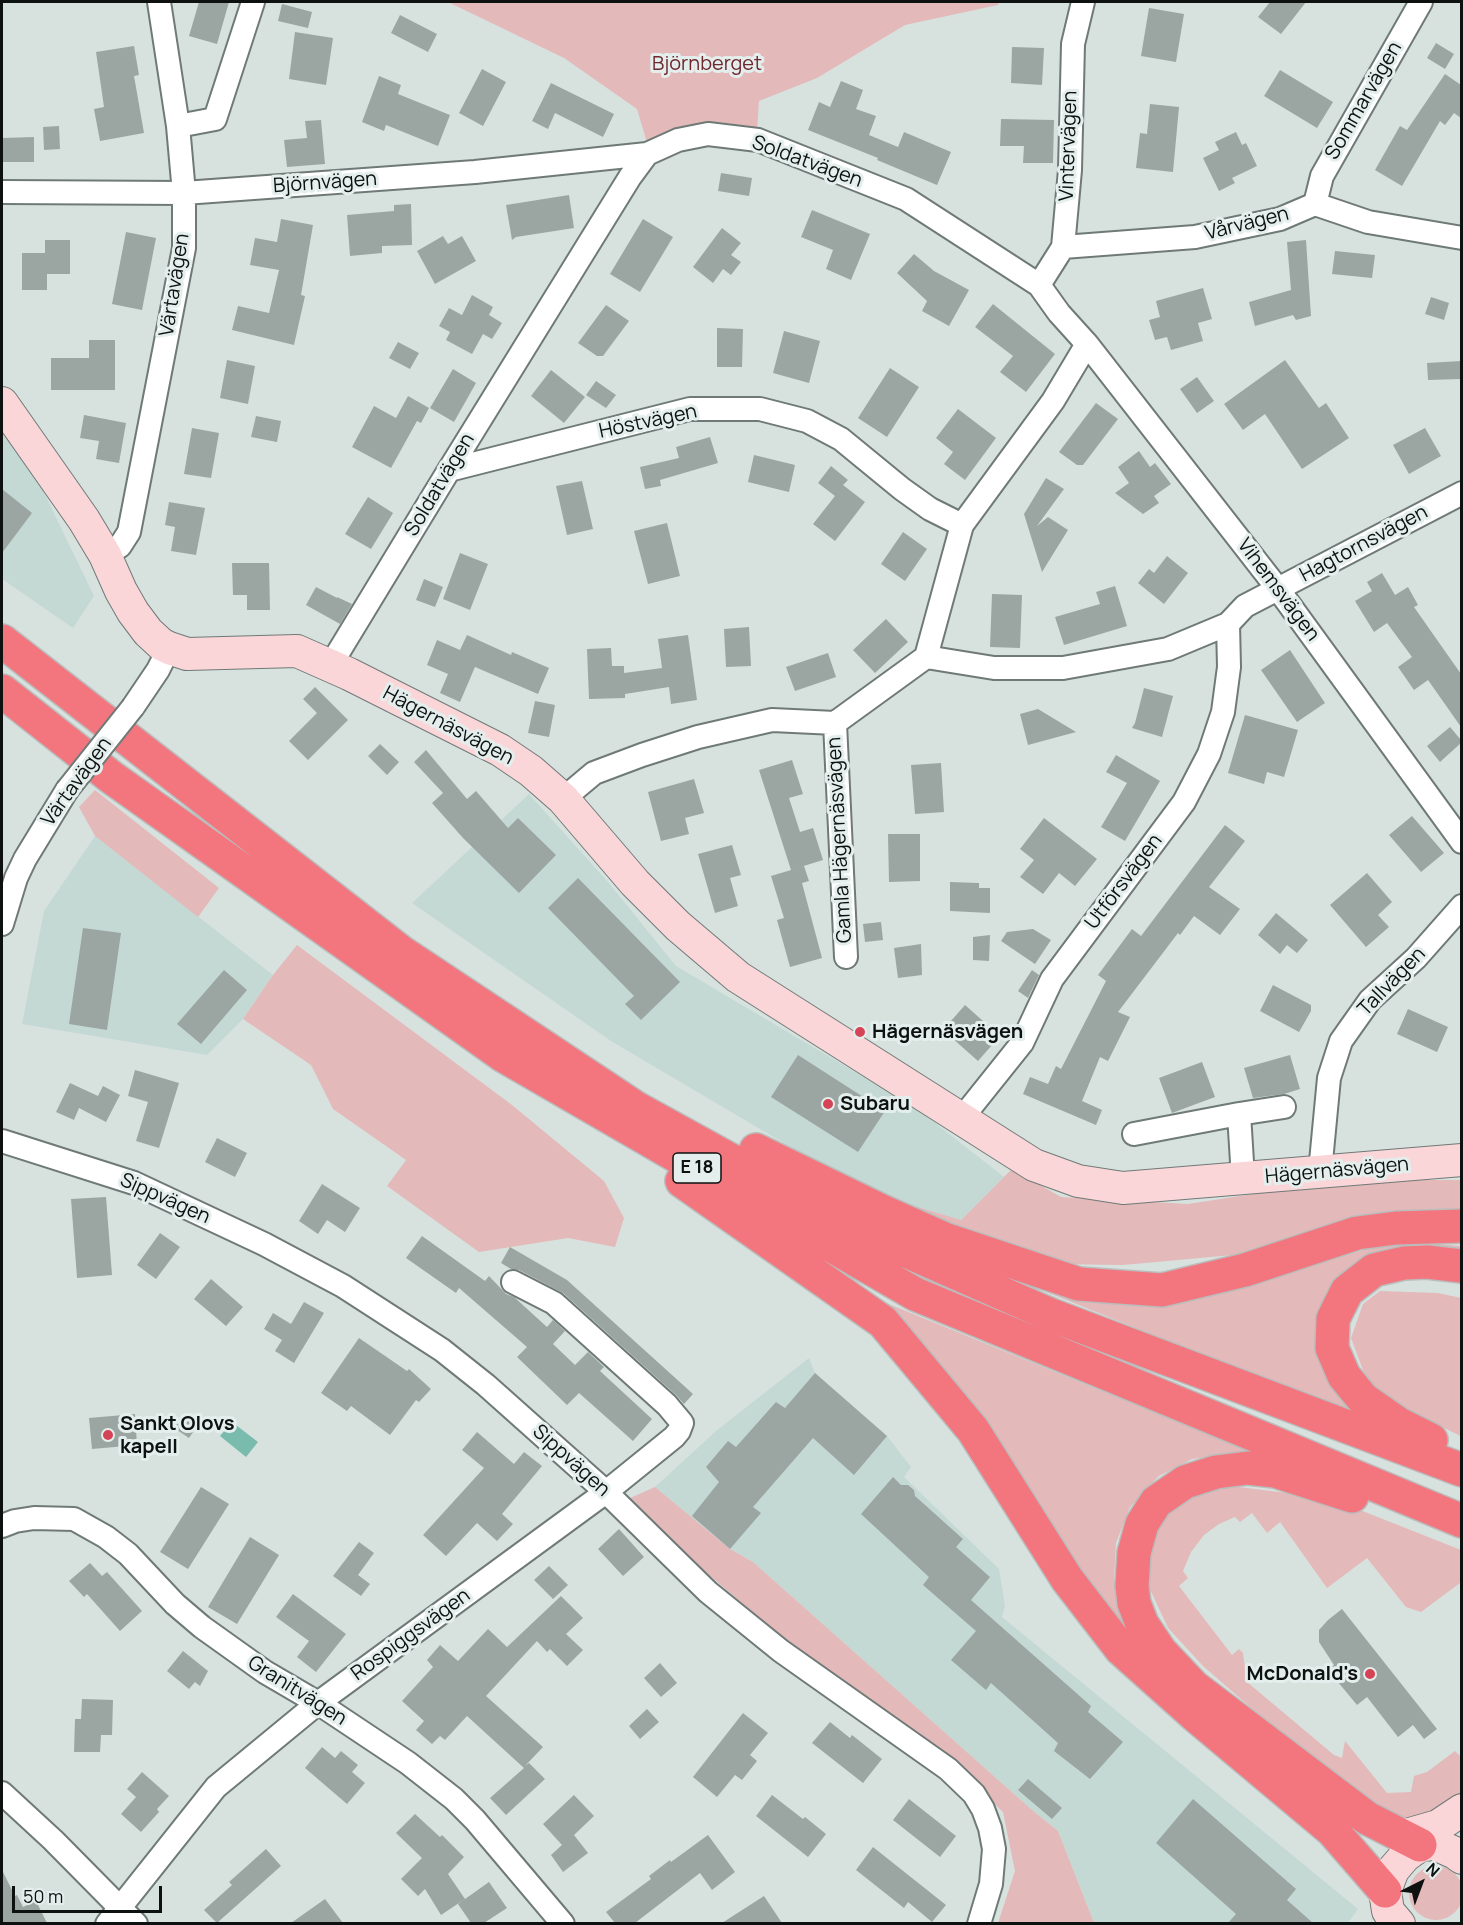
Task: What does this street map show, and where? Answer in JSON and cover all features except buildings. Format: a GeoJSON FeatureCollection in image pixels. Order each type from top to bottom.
{"type":"FeatureCollection","features":[{"type":"Feature","properties":{"kind":"highway","name":"E 18"},"geometry":{"type":"LineString","coordinates":[[2,641],[401,952],[636,1108],[854,1228],[931,1262],[1052,1314],[1461,1470]]}},
{"type":"Feature","properties":{"kind":"highway","name":"E 18"},"geometry":{"type":"LineString","coordinates":[[2,691],[111,777],[504,1056],[915,1294],[1461,1521]]}},
{"type":"Feature","properties":{"kind":"highway"},"geometry":{"type":"LineString","coordinates":[[504,1056],[883,1322],[973,1430],[1067,1579],[1121,1648],[1196,1716],[1332,1830],[1389,1912]]}},
{"type":"Feature","properties":{"kind":"highway"},"geometry":{"type":"LineString","coordinates":[[636,1108],[722,1134],[947,1240],[1079,1284],[1162,1290],[1245,1270],[1357,1233],[1396,1228],[1461,1226]]}},
{"type":"Feature","properties":{"kind":"highway"},"geometry":{"type":"LineString","coordinates":[[1461,1266],[1427,1262],[1404,1263],[1374,1270],[1347,1292],[1333,1319],[1332,1348],[1344,1376],[1363,1399],[1399,1424],[1461,1455]]}},
{"type":"Feature","properties":{"kind":"highway"},"geometry":{"type":"LineString","coordinates":[[1430,1846],[1367,1818],[1194,1687],[1160,1651],[1142,1624],[1134,1603],[1132,1586],[1134,1553],[1142,1524],[1156,1502],[1185,1482],[1216,1472],[1248,1468],[1275,1471],[1461,1533]]}},
{"type":"Feature","properties":{"kind":"street","name":"Värtavägen"},"geometry":{"type":"LineString","coordinates":[[105,555],[120,546],[129,532],[184,248],[184,194],[178,126],[159,2]]}},
{"type":"Feature","properties":{"kind":"street"},"geometry":{"type":"LineString","coordinates":[[178,126],[214,119],[253,2]]}},
{"type":"Feature","properties":{"kind":"street","name":"Vintervägen"},"geometry":{"type":"LineString","coordinates":[[1039,285],[1063,247],[1070,170],[1073,44],[1083,2]]}},
{"type":"Feature","properties":{"kind":"street","name":"Sommarvägen"},"geometry":{"type":"LineString","coordinates":[[1315,204],[1322,176],[1421,2]]}},
{"type":"Feature","properties":{"kind":"street","name":"Soldatvägen"},"geometry":{"type":"LineString","coordinates":[[330,666],[630,177],[647,154],[678,140],[708,134],[758,140],[906,200],[1039,285],[1059,313],[1087,344]]}},
{"type":"Feature","properties":{"kind":"street","name":"Björnvägen"},"geometry":{"type":"LineString","coordinates":[[2,192],[184,194],[475,172],[647,154]]}},
{"type":"Feature","properties":{"kind":"street","name":"Vårvägen"},"geometry":{"type":"LineString","coordinates":[[1063,247],[1195,237],[1280,219],[1315,204],[1368,222],[1461,238]]}},
{"type":"Feature","properties":{"kind":"street"},"geometry":{"type":"LineString","coordinates":[[926,657],[962,525],[1053,401],[1087,344]]}},
{"type":"Feature","properties":{"kind":"street","name":"Vihemsvägen"},"geometry":{"type":"LineString","coordinates":[[1087,344],[1278,589],[1461,842]]}},
{"type":"Feature","properties":{"kind":"street","name":"Hägernäsvägen"},"geometry":{"type":"LineString","coordinates":[[2,403],[84,520],[105,555],[121,591],[147,632],[169,648],[187,654],[297,651],[500,750],[531,771],[563,799],[642,890],[678,926],[738,977],[1034,1165],[1078,1181],[1123,1188],[1461,1160]]}},
{"type":"Feature","properties":{"kind":"street","name":"Höstvägen"},"geometry":{"type":"LineString","coordinates":[[449,470],[690,409],[760,409],[807,421],[841,439],[930,509],[962,525]]}},
{"type":"Feature","properties":{"kind":"street","name":"Hagtornsvägen"},"geometry":{"type":"LineString","coordinates":[[926,657],[994,668],[1063,668],[1168,649],[1228,624],[1245,606],[1461,493]]}},
{"type":"Feature","properties":{"kind":"street","name":"Utförsvägen"},"geometry":{"type":"LineString","coordinates":[[962,1118],[1022,1042],[1052,980],[1189,793],[1209,754],[1223,712],[1229,667],[1228,624]]}},
{"type":"Feature","properties":{"kind":"street","name":"Värtavägen"},"geometry":{"type":"LineString","coordinates":[[2,924],[16,878],[25,859],[67,790],[133,708],[158,670],[169,648]]}},
{"type":"Feature","properties":{"kind":"street","name":"Gamla Hägernäsvägen"},"geometry":{"type":"LineString","coordinates":[[563,799],[594,773],[698,737],[772,720],[835,723],[926,657]]}},
{"type":"Feature","properties":{"kind":"street","name":"Gamla Hägernäsvägen"},"geometry":{"type":"LineString","coordinates":[[835,723],[846,957]]}},
{"type":"Feature","properties":{"kind":"street","name":"Tallvägen"},"geometry":{"type":"LineString","coordinates":[[1320,1172],[1329,1078],[1341,1041],[1370,1000],[1416,958],[1461,906]]}},
{"type":"Feature","properties":{"kind":"street"},"geometry":{"type":"LineString","coordinates":[[1134,1134],[1284,1107]]}},
{"type":"Feature","properties":{"kind":"street"},"geometry":{"type":"LineString","coordinates":[[1239,1114],[1243,1178]]}},
{"type":"Feature","properties":{"kind":"street","name":"Sippvägen"},"geometry":{"type":"LineString","coordinates":[[2,1141],[134,1183],[264,1244],[343,1286],[442,1350],[486,1385],[606,1492],[708,1592],[734,1614],[781,1651],[948,1769],[974,1794],[990,1827],[994,1849],[991,1884],[979,1923]]}},
{"type":"Feature","properties":{"kind":"street","name":"Rospiggsvägen"},"geometry":{"type":"LineString","coordinates":[[121,1918],[216,1786],[318,1703],[606,1492],[674,1437],[682,1423],[667,1405],[554,1303],[513,1282]]}},
{"type":"Feature","properties":{"kind":"street","name":"Granitvägen"},"geometry":{"type":"LineString","coordinates":[[2,1527],[15,1521],[47,1517],[74,1518],[106,1537],[128,1554],[175,1604],[202,1627],[265,1672],[318,1703],[408,1763],[454,1799],[475,1820],[563,1923]]}},
{"type":"Feature","properties":{"kind":"street"},"geometry":{"type":"LineString","coordinates":[[2,1793],[53,1840],[121,1918]]}},
{"type":"Feature","properties":{"kind":"street"},"geometry":{"type":"LineString","coordinates":[[1430,1846],[1438,1826],[1461,1810]]}},
{"type":"Feature","properties":{"kind":"street"},"geometry":{"type":"LineString","coordinates":[[1389,1912],[1393,1870],[1405,1856],[1451,1837],[1461,1826]]}},
{"type":"Feature","properties":{"kind":"shaded area"},"geometry":{"type":"Polygon","coordinates":[[[2,431],[36,476],[94,596],[73,628],[2,579],[2,431]]]}},
{"type":"Feature","properties":{"kind":"shaded area"},"geometry":{"type":"Polygon","coordinates":[[[529,794],[608,882],[676,966],[916,1108],[1004,1177],[961,1220],[881,1196],[782,1142],[611,1041],[412,903],[529,794]]]}},
{"type":"Feature","properties":{"kind":"shaded area"},"geometry":{"type":"Polygon","coordinates":[[[95,836],[273,975],[243,1019],[207,1055],[22,1024],[44,911],[95,836]]]}},
{"type":"Feature","properties":{"kind":"shaded area"},"geometry":{"type":"Polygon","coordinates":[[[809,1358],[815,1373],[887,1436],[911,1467],[904,1477],[999,1569],[1005,1606],[1002,1617],[1358,1909],[1348,1923],[1094,1923],[1058,1831],[753,1562],[730,1549],[655,1487],[716,1431],[809,1358]]]}},
{"type":"Feature","properties":{"kind":"shaded area"},"geometry":{"type":"Polygon","coordinates":[[[232,1422],[258,1442],[246,1457],[220,1436],[232,1422]]]}},
{"type":"Feature","properties":{"kind":"green space","name":"Björnberget"},"geometry":{"type":"Polygon","coordinates":[[[448,2],[999,2],[998,5],[905,25],[817,78],[759,101],[757,130],[648,146],[637,109],[564,58],[448,2]]]}},
{"type":"Feature","properties":{"kind":"green space"},"geometry":{"type":"Polygon","coordinates":[[[95,790],[219,888],[198,917],[95,836],[79,807],[95,790]]]}},
{"type":"Feature","properties":{"kind":"green space"},"geometry":{"type":"Polygon","coordinates":[[[297,945],[512,1105],[604,1181],[624,1218],[615,1247],[568,1238],[479,1252],[387,1186],[406,1160],[333,1109],[311,1065],[243,1019],[297,945]]]}},
{"type":"Feature","properties":{"kind":"green space"},"geometry":{"type":"Polygon","coordinates":[[[1012,1169],[1061,1197],[1188,1204],[1331,1182],[1462,1180],[1461,1215],[1244,1254],[1123,1265],[1050,1264],[977,1241],[881,1196],[961,1220],[1012,1169]]]}},
{"type":"Feature","properties":{"kind":"green space"},"geometry":{"type":"Polygon","coordinates":[[[1427,1243],[1461,1246],[1461,1255],[1363,1259],[1346,1270],[1327,1291],[1317,1319],[1324,1368],[1338,1396],[1355,1416],[1019,1281],[1216,1289],[1311,1266],[1379,1245],[1427,1243]]]}},
{"type":"Feature","properties":{"kind":"green space"},"geometry":{"type":"Polygon","coordinates":[[[1380,1291],[1438,1293],[1461,1298],[1461,1436],[1395,1405],[1367,1381],[1351,1338],[1363,1304],[1380,1291]]]}},
{"type":"Feature","properties":{"kind":"green space"},"geometry":{"type":"Polygon","coordinates":[[[879,1300],[1261,1456],[1226,1455],[1192,1459],[1159,1476],[1130,1507],[1116,1543],[1114,1579],[1127,1614],[1147,1645],[1119,1628],[879,1300]]]}},
{"type":"Feature","properties":{"kind":"green space"},"geometry":{"type":"Polygon","coordinates":[[[1223,1485],[1287,1493],[1360,1510],[1461,1550],[1461,1584],[1421,1612],[1406,1607],[1367,1558],[1327,1588],[1280,1522],[1267,1533],[1252,1513],[1240,1522],[1235,1517],[1219,1524],[1204,1535],[1191,1552],[1183,1571],[1188,1578],[1179,1586],[1232,1655],[1239,1649],[1243,1653],[1247,1682],[1334,1755],[1342,1758],[1345,1741],[1387,1793],[1411,1792],[1414,1776],[1427,1772],[1455,1751],[1461,1757],[1461,1798],[1406,1825],[1344,1789],[1203,1666],[1168,1628],[1147,1583],[1148,1551],[1160,1519],[1188,1496],[1223,1485]]]}},
{"type":"Feature","properties":{"kind":"green space"},"geometry":{"type":"Polygon","coordinates":[[[655,1487],[730,1549],[753,1562],[1058,1831],[1094,1923],[998,1923],[1015,1871],[1003,1812],[954,1765],[789,1643],[695,1563],[628,1499],[655,1487]]]}},
{"type":"Feature","properties":{"kind":"green space"},"geometry":{"type":"Polygon","coordinates":[[[1436,1866],[1446,1868],[1455,1874],[1461,1883],[1463,1893],[1461,1903],[1455,1912],[1446,1918],[1436,1920],[1426,1918],[1417,1912],[1411,1903],[1409,1893],[1411,1883],[1417,1874],[1426,1868],[1436,1866]]]}},
{"type":"Feature","properties":{"kind":"place","name":"Hägernäsvägen"},"geometry":{"type":"Point","coordinates":[860,1032]}},
{"type":"Feature","properties":{"kind":"place","name":"Subaru"},"geometry":{"type":"Point","coordinates":[828,1104]}},
{"type":"Feature","properties":{"kind":"place","name":"Sankt Olovs kapell"},"geometry":{"type":"Point","coordinates":[108,1435]}},
{"type":"Feature","properties":{"kind":"place","name":"McDonald's"},"geometry":{"type":"Point","coordinates":[1370,1674]}}]}
